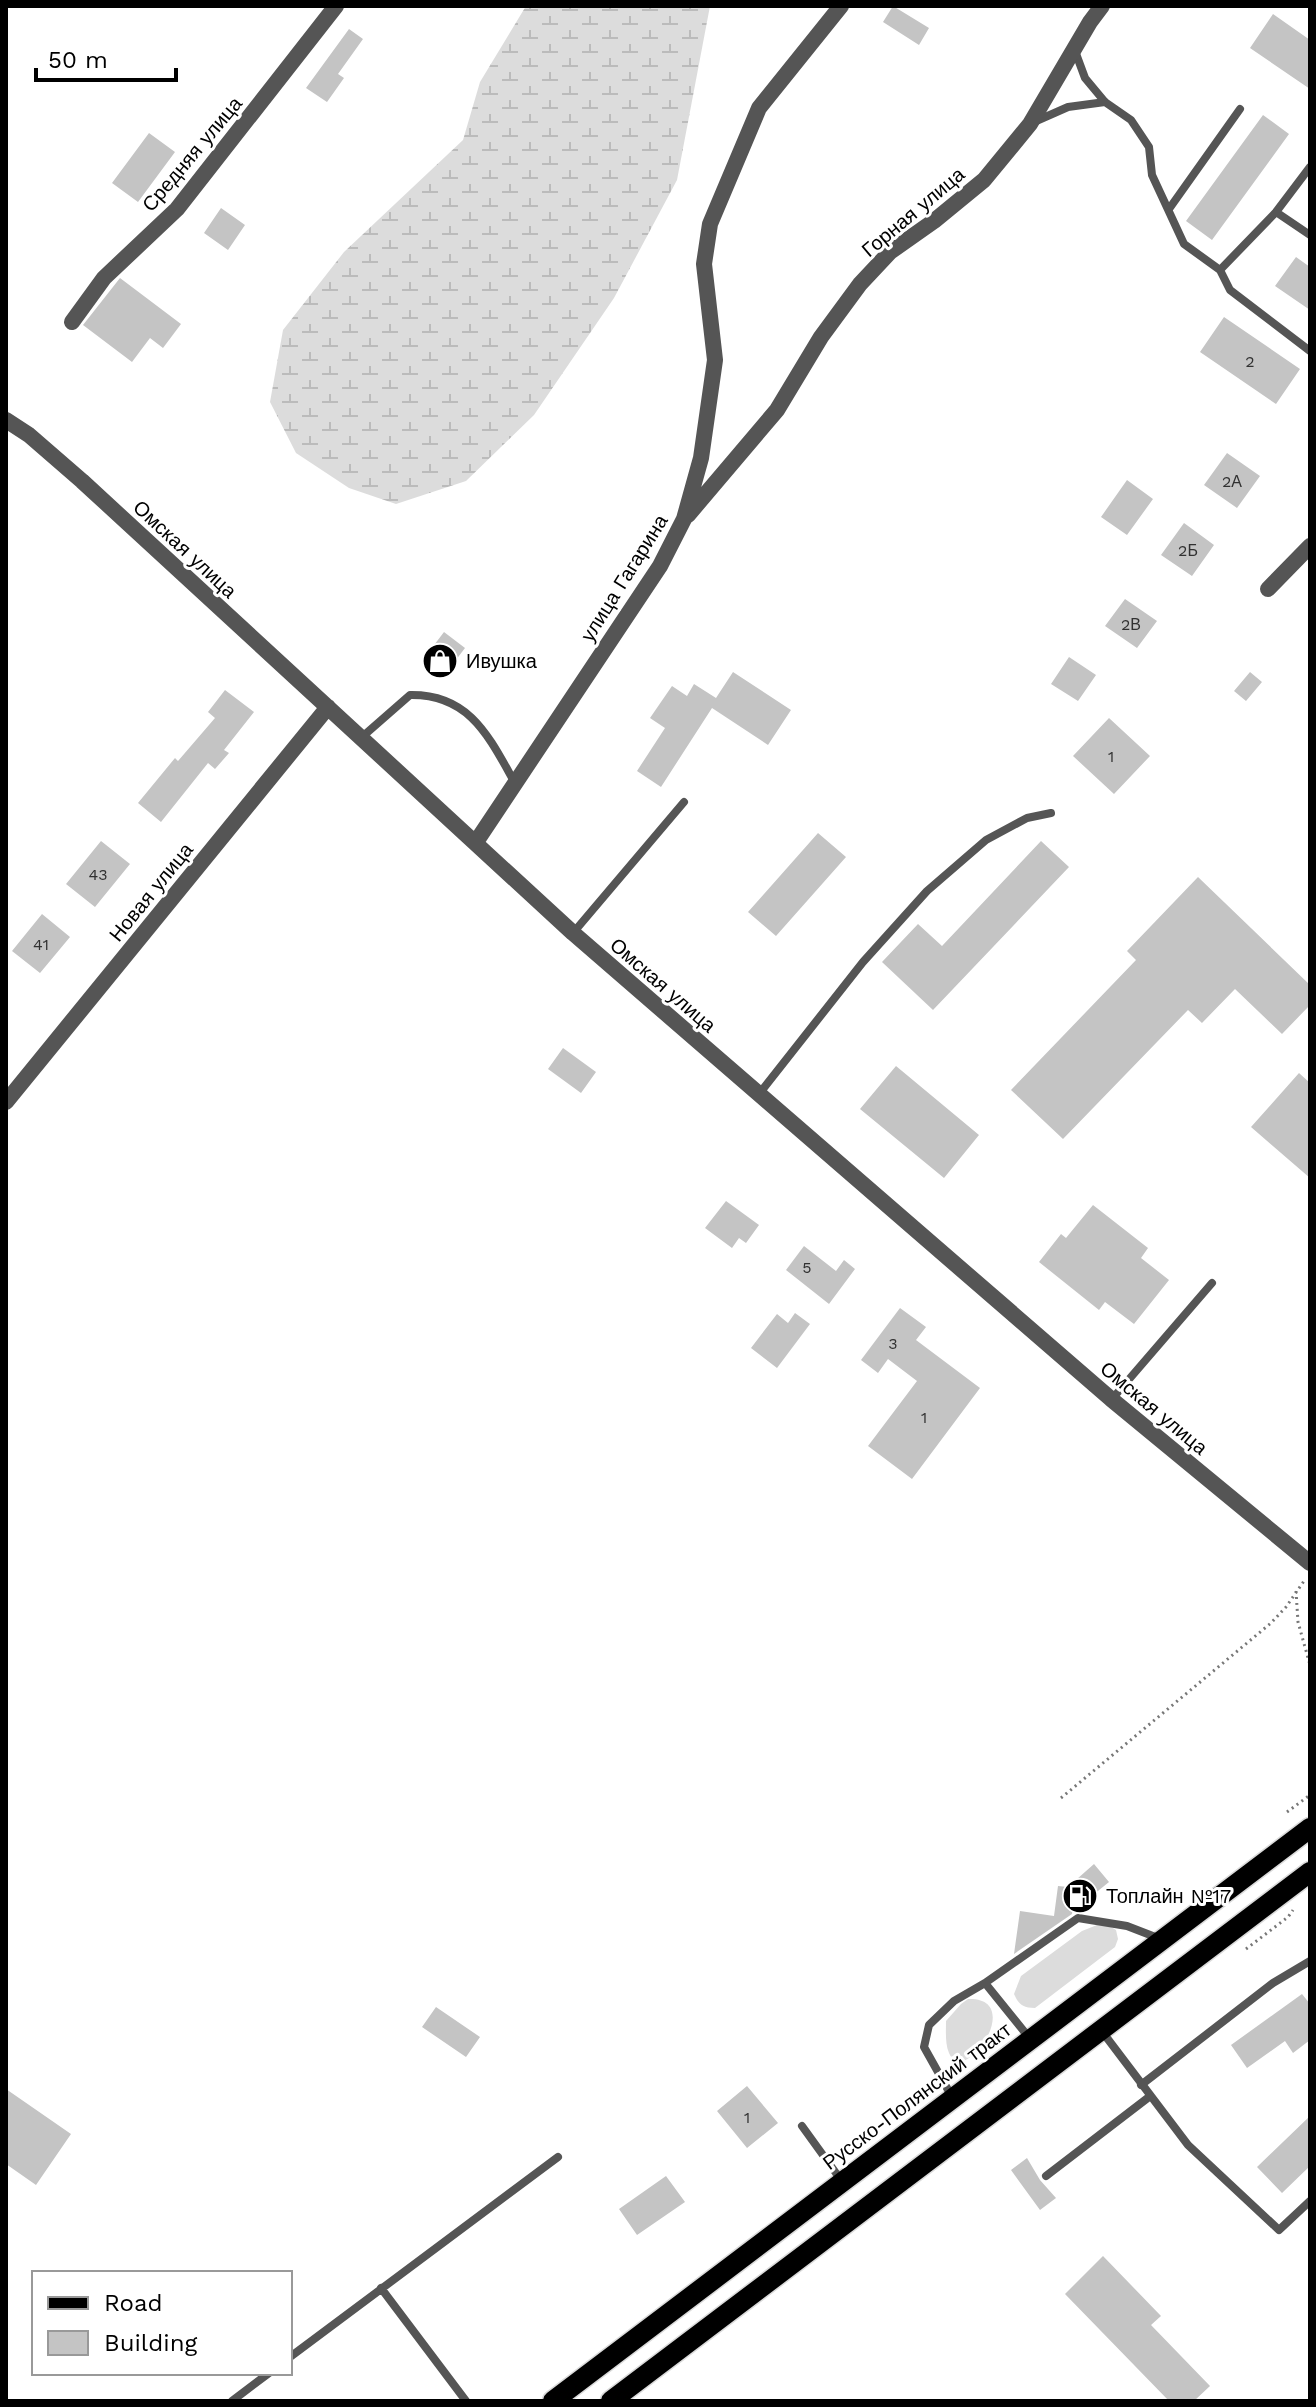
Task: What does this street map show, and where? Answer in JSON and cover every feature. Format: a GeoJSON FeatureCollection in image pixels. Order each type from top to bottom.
{"type":"FeatureCollection","features":[{"type":"Feature","properties":{"kind":"main road","name":"Русско-Полянский тракт"},"geometry":{"type":"LineString","coordinates":[[553,2401],[1310,1828]]}},
{"type":"Feature","properties":{"kind":"main road"},"geometry":{"type":"LineString","coordinates":[[611,2401],[1310,1872]]}},
{"type":"Feature","properties":{"kind":"street","name":"Средняя улица"},"geometry":{"type":"LineString","coordinates":[[72,322],[104,278],[177,209],[336,6]]}},
{"type":"Feature","properties":{"kind":"street","name":"улица Гагарина"},"geometry":{"type":"LineString","coordinates":[[476,842],[660,566],[684,519],[701,458],[715,360],[704,264],[710,224],[759,108],[841,6]]}},
{"type":"Feature","properties":{"kind":"street","name":"Горная улица"},"geometry":{"type":"LineString","coordinates":[[684,519],[777,410],[821,337],[860,284],[890,252],[984,180],[1030,124],[1102,6]]}},
{"type":"Feature","properties":{"kind":"street","name":"Омская улица"},"geometry":{"type":"LineString","coordinates":[[6,420],[29,435],[82,481],[573,933],[1111,1399],[1310,1563]]}},
{"type":"Feature","properties":{"kind":"street"},"geometry":{"type":"LineString","coordinates":[[1268,589],[1310,546]]}},
{"type":"Feature","properties":{"kind":"street","name":"Новая улица"},"geometry":{"type":"LineString","coordinates":[[6,1102],[328,707]]}},
{"type":"Feature","properties":{"kind":"lane"},"geometry":{"type":"LineString","coordinates":[[1074,49],[1085,78],[1105,102],[1131,120],[1149,147],[1152,175],[1184,244],[1220,270],[1230,290],[1310,351]]}},
{"type":"Feature","properties":{"kind":"lane"},"geometry":{"type":"LineString","coordinates":[[1030,124],[1068,107],[1105,102]]}},
{"type":"Feature","properties":{"kind":"lane"},"geometry":{"type":"LineString","coordinates":[[1169,209],[1240,109]]}},
{"type":"Feature","properties":{"kind":"lane"},"geometry":{"type":"LineString","coordinates":[[1220,270],[1276,212],[1310,167]]}},
{"type":"Feature","properties":{"kind":"lane"},"geometry":{"type":"LineString","coordinates":[[1276,212],[1310,235]]}},
{"type":"Feature","properties":{"kind":"lane"},"geometry":{"type":"LineString","coordinates":[[362,737],[410,695],[432,695],[464,711],[488,735],[515,783]]}},
{"type":"Feature","properties":{"kind":"lane"},"geometry":{"type":"LineString","coordinates":[[573,933],[684,802]]}},
{"type":"Feature","properties":{"kind":"lane"},"geometry":{"type":"LineString","coordinates":[[759,1094],[863,962],[927,891],[986,840],[1027,818],[1051,813]]}},
{"type":"Feature","properties":{"kind":"lane"},"geometry":{"type":"LineString","coordinates":[[1111,1399],[1212,1283]]}},
{"type":"Feature","properties":{"kind":"lane"},"geometry":{"type":"LineString","coordinates":[[953,2099],[924,2047],[929,2025],[954,2001],[1078,1918],[1127,1926],[1163,1940]]}},
{"type":"Feature","properties":{"kind":"lane"},"geometry":{"type":"LineString","coordinates":[[1141,2085],[1273,1983],[1310,1961]]}},
{"type":"Feature","properties":{"kind":"lane"},"geometry":{"type":"LineString","coordinates":[[985,1983],[1031,2040]]}},
{"type":"Feature","properties":{"kind":"lane"},"geometry":{"type":"LineString","coordinates":[[1101,2030],[1188,2145],[1279,2230],[1310,2201]]}},
{"type":"Feature","properties":{"kind":"lane"},"geometry":{"type":"LineString","coordinates":[[1046,2176],[1149,2097]]}},
{"type":"Feature","properties":{"kind":"lane"},"geometry":{"type":"LineString","coordinates":[[802,2126],[843,2182]]}},
{"type":"Feature","properties":{"kind":"lane"},"geometry":{"type":"LineString","coordinates":[[292,2355],[558,2157]]}},
{"type":"Feature","properties":{"kind":"lane"},"geometry":{"type":"LineString","coordinates":[[381,2288],[466,2401]]}},
{"type":"Feature","properties":{"kind":"lane"},"geometry":{"type":"LineString","coordinates":[[232,2401],[266,2375]]}},
{"type":"Feature","properties":{"kind":"path"},"geometry":{"type":"LineString","coordinates":[[1061,1798],[1271,1623],[1310,1574]]}},
{"type":"Feature","properties":{"kind":"path"},"geometry":{"type":"LineString","coordinates":[[1296,1590],[1298,1622],[1310,1665]]}},
{"type":"Feature","properties":{"kind":"path"},"geometry":{"type":"LineString","coordinates":[[1287,1812],[1310,1795]]}},
{"type":"Feature","properties":{"kind":"path"},"geometry":{"type":"LineString","coordinates":[[1246,1949],[1288,1917]]}},
{"type":"Feature","properties":{"kind":"green space"},"geometry":{"type":"Polygon","coordinates":[[[526,6],[710,6],[677,180],[614,298],[534,415],[466,481],[396,504],[349,488],[296,453],[270,402],[283,330],[344,252],[463,140],[480,82],[526,6]]]}},
{"type":"Feature","properties":{"kind":"green space"},"geometry":{"type":"Polygon","coordinates":[[[1097,1925],[1108,1925],[1116,1930],[1118,1939],[1115,1947],[1035,2008],[1020,2003],[1014,1994],[1021,1976],[1082,1931],[1097,1925]]]}},
{"type":"Feature","properties":{"kind":"green space"},"geometry":{"type":"Polygon","coordinates":[[[968,1999],[985,2002],[992,2012],[992,2025],[977,2051],[967,2059],[957,2061],[949,2053],[946,2021],[968,1999]]]}},
{"type":"Feature","properties":{"kind":"building"},"geometry":{"type":"Polygon","coordinates":[[[893,6],[929,28],[919,45],[883,22],[893,6]]]}},
{"type":"Feature","properties":{"kind":"building"},"geometry":{"type":"Polygon","coordinates":[[[1273,14],[1310,40],[1310,89],[1250,48],[1273,14]]]}},
{"type":"Feature","properties":{"kind":"building"},"geometry":{"type":"Polygon","coordinates":[[[349,29],[363,39],[338,74],[344,78],[327,102],[306,88],[349,29]]]}},
{"type":"Feature","properties":{"kind":"building"},"geometry":{"type":"Polygon","coordinates":[[[1263,115],[1289,134],[1212,240],[1186,221],[1263,115]]]}},
{"type":"Feature","properties":{"kind":"building"},"geometry":{"type":"Polygon","coordinates":[[[149,133],[175,152],[138,202],[112,183],[149,133]]]}},
{"type":"Feature","properties":{"kind":"building"},"geometry":{"type":"Polygon","coordinates":[[[221,208],[245,225],[228,250],[204,233],[221,208]]]}},
{"type":"Feature","properties":{"kind":"building"},"geometry":{"type":"Polygon","coordinates":[[[1296,257],[1310,267],[1310,310],[1275,286],[1296,257]]]}},
{"type":"Feature","properties":{"kind":"building"},"geometry":{"type":"Polygon","coordinates":[[[120,278],[181,324],[163,348],[150,338],[132,362],[83,325],[120,278]]]}},
{"type":"Feature","properties":{"kind":"building"},"geometry":{"type":"Polygon","coordinates":[[[1224,317],[1300,369],[1276,404],[1200,352],[1224,317]]]}},
{"type":"Feature","properties":{"kind":"building"},"geometry":{"type":"Polygon","coordinates":[[[1227,453],[1260,476],[1237,508],[1204,485],[1227,453]]]}},
{"type":"Feature","properties":{"kind":"building"},"geometry":{"type":"Polygon","coordinates":[[[1127,480],[1153,499],[1127,535],[1101,517],[1127,480]]]}},
{"type":"Feature","properties":{"kind":"building"},"geometry":{"type":"Polygon","coordinates":[[[1184,523],[1214,545],[1192,576],[1161,555],[1184,523]]]}},
{"type":"Feature","properties":{"kind":"building"},"geometry":{"type":"Polygon","coordinates":[[[1125,599],[1157,621],[1137,648],[1105,626],[1125,599]]]}},
{"type":"Feature","properties":{"kind":"building"},"geometry":{"type":"Polygon","coordinates":[[[444,632],[465,648],[446,673],[425,657],[444,632]]]}},
{"type":"Feature","properties":{"kind":"building"},"geometry":{"type":"Polygon","coordinates":[[[1069,657],[1096,675],[1078,701],[1051,684],[1069,657]]]}},
{"type":"Feature","properties":{"kind":"building"},"geometry":{"type":"Polygon","coordinates":[[[733,672],[791,710],[768,745],[712,708],[661,787],[637,771],[665,728],[650,718],[672,686],[687,696],[694,684],[716,698],[733,672]]]}},
{"type":"Feature","properties":{"kind":"building"},"geometry":{"type":"Polygon","coordinates":[[[1250,672],[1262,682],[1246,701],[1234,691],[1250,672]]]}},
{"type":"Feature","properties":{"kind":"building"},"geometry":{"type":"Polygon","coordinates":[[[225,690],[254,712],[224,750],[229,753],[215,769],[208,763],[161,822],[138,803],[175,758],[178,761],[215,718],[208,712],[225,690]]]}},
{"type":"Feature","properties":{"kind":"building"},"geometry":{"type":"Polygon","coordinates":[[[1109,718],[1150,756],[1114,794],[1073,756],[1109,718]]]}},
{"type":"Feature","properties":{"kind":"building"},"geometry":{"type":"Polygon","coordinates":[[[818,833],[846,857],[776,936],[748,912],[818,833]]]}},
{"type":"Feature","properties":{"kind":"building"},"geometry":{"type":"Polygon","coordinates":[[[101,841],[130,864],[95,907],[66,884],[101,841]]]}},
{"type":"Feature","properties":{"kind":"building"},"geometry":{"type":"Polygon","coordinates":[[[1041,841],[1069,867],[933,1010],[882,962],[918,924],[942,946],[1041,841]]]}},
{"type":"Feature","properties":{"kind":"building"},"geometry":{"type":"Polygon","coordinates":[[[1198,877],[1310,985],[1310,1005],[1282,1034],[1235,989],[1202,1023],[1188,1010],[1063,1139],[1011,1090],[1136,960],[1127,951],[1198,877]]]}},
{"type":"Feature","properties":{"kind":"building"},"geometry":{"type":"Polygon","coordinates":[[[42,914],[70,937],[40,973],[12,951],[42,914]]]}},
{"type":"Feature","properties":{"kind":"building"},"geometry":{"type":"Polygon","coordinates":[[[563,1048],[596,1072],[581,1093],[548,1069],[563,1048]]]}},
{"type":"Feature","properties":{"kind":"building"},"geometry":{"type":"Polygon","coordinates":[[[896,1066],[979,1135],[944,1178],[860,1109],[896,1066]]]}},
{"type":"Feature","properties":{"kind":"building"},"geometry":{"type":"Polygon","coordinates":[[[1299,1073],[1310,1083],[1310,1178],[1251,1127],[1299,1073]]]}},
{"type":"Feature","properties":{"kind":"building"},"geometry":{"type":"Polygon","coordinates":[[[726,1201],[759,1225],[746,1243],[739,1238],[732,1248],[705,1228],[726,1201]]]}},
{"type":"Feature","properties":{"kind":"building"},"geometry":{"type":"Polygon","coordinates":[[[1093,1205],[1148,1248],[1141,1258],[1169,1280],[1134,1324],[1105,1302],[1099,1310],[1039,1262],[1061,1234],[1066,1238],[1093,1205]]]}},
{"type":"Feature","properties":{"kind":"building"},"geometry":{"type":"Polygon","coordinates":[[[804,1246],[836,1271],[844,1260],[855,1269],[829,1304],[786,1270],[804,1246]]]}},
{"type":"Feature","properties":{"kind":"building"},"geometry":{"type":"Polygon","coordinates":[[[900,1308],[926,1327],[916,1340],[980,1388],[912,1479],[868,1446],[917,1381],[888,1359],[878,1373],[861,1360],[900,1308]]]}},
{"type":"Feature","properties":{"kind":"building"},"geometry":{"type":"Polygon","coordinates":[[[795,1313],[810,1324],[777,1368],[751,1348],[777,1314],[788,1323],[795,1313]]]}},
{"type":"Feature","properties":{"kind":"building"},"geometry":{"type":"Polygon","coordinates":[[[1094,1864],[1109,1882],[1073,1907],[1072,1914],[1014,1954],[1020,1911],[1054,1916],[1058,1886],[1068,1887],[1094,1864]]]}},
{"type":"Feature","properties":{"kind":"building"},"geometry":{"type":"Polygon","coordinates":[[[1302,1994],[1310,2004],[1310,2040],[1293,2053],[1285,2041],[1247,2068],[1231,2045],[1302,1994]]]}},
{"type":"Feature","properties":{"kind":"building"},"geometry":{"type":"Polygon","coordinates":[[[436,2007],[480,2037],[466,2057],[422,2027],[436,2007]]]}},
{"type":"Feature","properties":{"kind":"building"},"geometry":{"type":"Polygon","coordinates":[[[747,2086],[778,2123],[747,2148],[717,2111],[747,2086]]]}},
{"type":"Feature","properties":{"kind":"building"},"geometry":{"type":"Polygon","coordinates":[[[6,2089],[71,2134],[36,2185],[6,2164],[6,2089]]]}},
{"type":"Feature","properties":{"kind":"building"},"geometry":{"type":"Polygon","coordinates":[[[1310,2116],[1310,2166],[1282,2193],[1257,2167],[1310,2116]]]}},
{"type":"Feature","properties":{"kind":"building"},"geometry":{"type":"Polygon","coordinates":[[[1027,2158],[1056,2198],[1040,2210],[1011,2170],[1027,2158]]]}},
{"type":"Feature","properties":{"kind":"building"},"geometry":{"type":"Polygon","coordinates":[[[666,2176],[685,2202],[637,2235],[619,2209],[666,2176]]]}},
{"type":"Feature","properties":{"kind":"building"},"geometry":{"type":"Polygon","coordinates":[[[1103,2256],[1161,2316],[1151,2325],[1210,2386],[1194,2401],[1169,2401],[1065,2294],[1103,2256]]]}},
{"type":"Feature","properties":{"kind":"place","name":"Ивушка"},"geometry":{"type":"Point","coordinates":[440,661]}},
{"type":"Feature","properties":{"kind":"place","name":"Топлайн №17"},"geometry":{"type":"Point","coordinates":[1080,1896]}}]}
